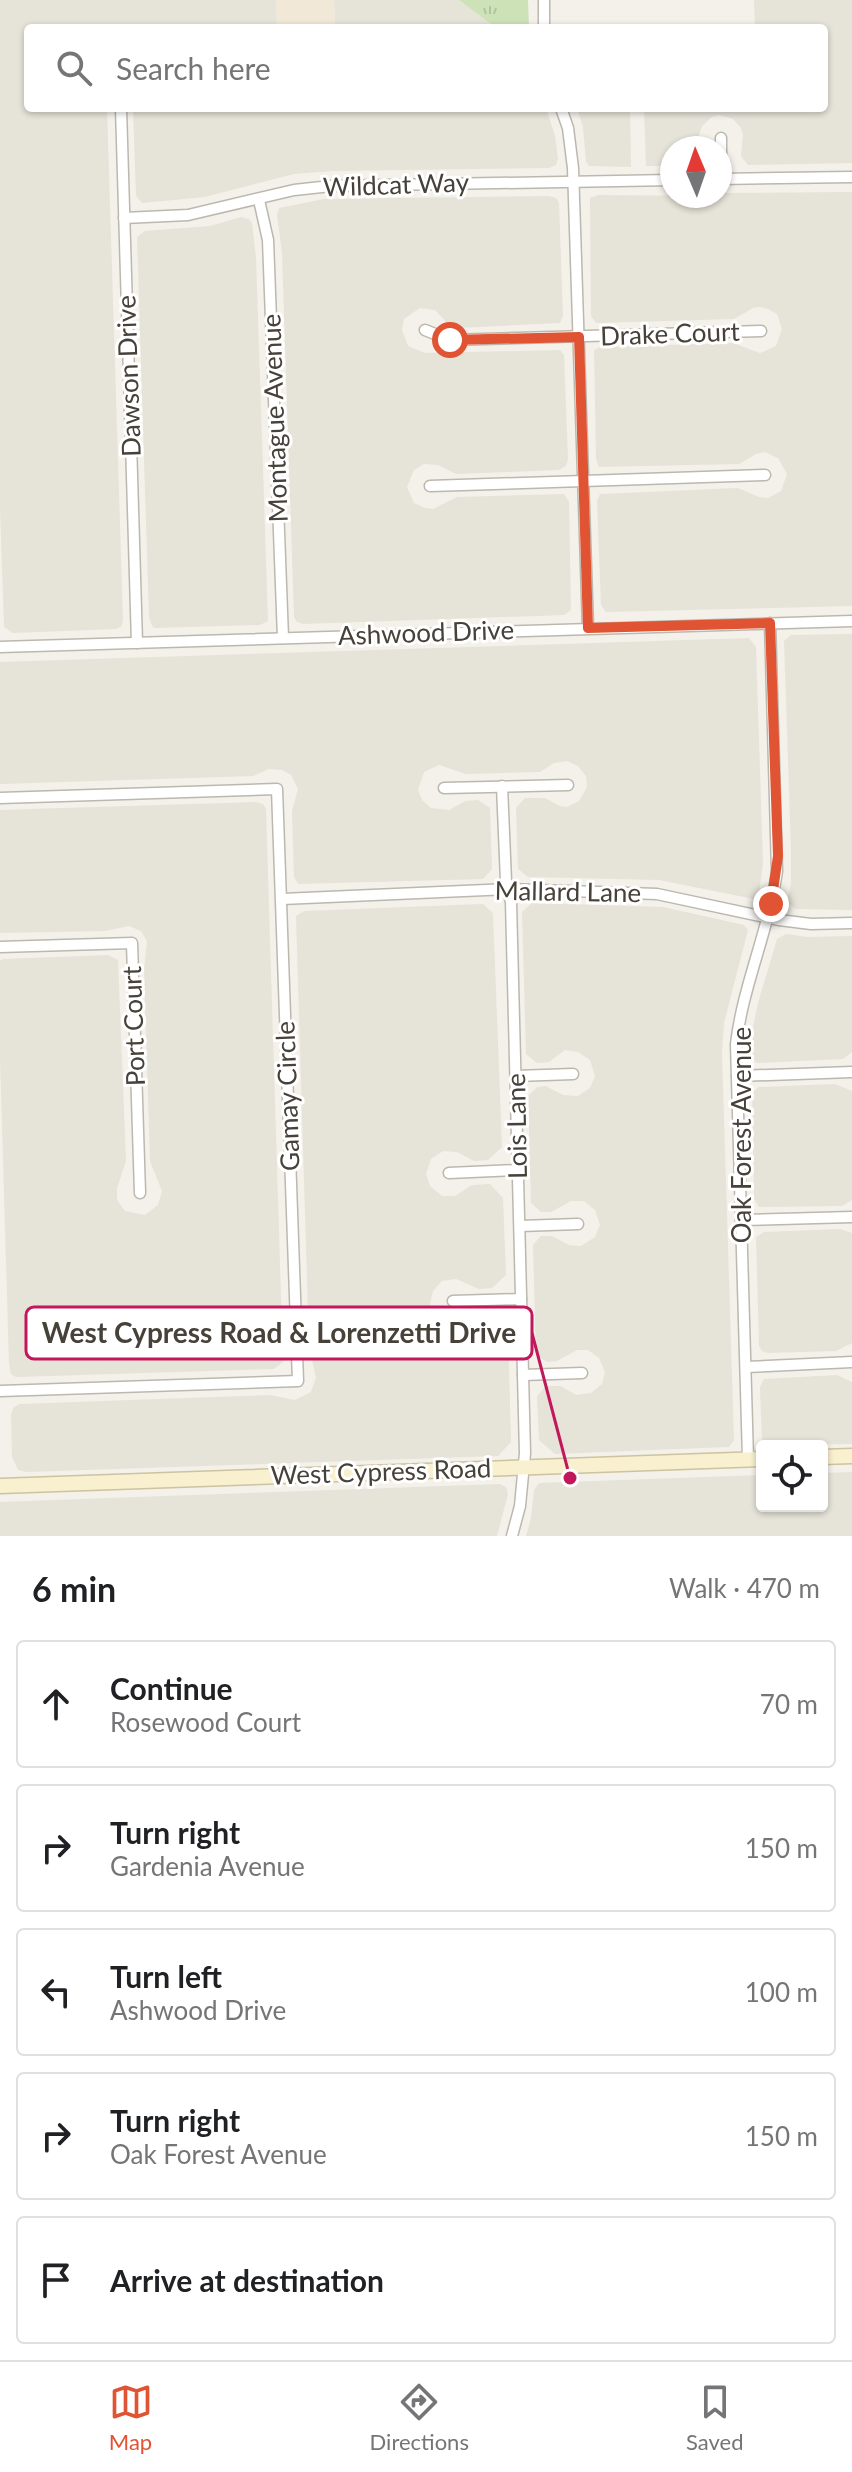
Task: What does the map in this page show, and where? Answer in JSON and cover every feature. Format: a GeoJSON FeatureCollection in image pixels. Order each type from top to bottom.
{"type":"FeatureCollection","features":[{"type":"Feature","properties":{"kind":"street"},"geometry":{"type":"LineString","coordinates":[[544,0],[544,24]]}},
{"type":"Feature","properties":{"kind":"street","name":"Dawson Drive"},"geometry":{"type":"LineString","coordinates":[[121,112],[137,643]]}},
{"type":"Feature","properties":{"kind":"street"},"geometry":{"type":"LineString","coordinates":[[562,112],[568,128],[574,181],[588,628]]}},
{"type":"Feature","properties":{"kind":"street"},"geometry":{"type":"LineString","coordinates":[[732,179],[852,177]]}},
{"type":"Feature","properties":{"kind":"street","name":"Wildcat Way"},"geometry":{"type":"LineString","coordinates":[[124,218],[188,215],[294,190],[331,186],[660,180]]}},
{"type":"Feature","properties":{"kind":"street","name":"Montague Avenue"},"geometry":{"type":"LineString","coordinates":[[259,200],[268,240],[283,638]]}},
{"type":"Feature","properties":{"kind":"street","name":"Drake Court"},"geometry":{"type":"LineString","coordinates":[[425,330],[450,340],[761,331]]}},
{"type":"Feature","properties":{"kind":"street"},"geometry":{"type":"LineString","coordinates":[[430,486],[765,475]]}},
{"type":"Feature","properties":{"kind":"street","name":"Ashwood Drive"},"geometry":{"type":"LineString","coordinates":[[0,647],[852,621]]}},
{"type":"Feature","properties":{"kind":"street","name":"Oak Forest Avenue"},"geometry":{"type":"LineString","coordinates":[[755,1459],[746,1367],[737,1076],[738,1029],[774,893],[778,856],[770,623]]}},
{"type":"Feature","properties":{"kind":"street"},"geometry":{"type":"LineString","coordinates":[[444,788],[568,785]]}},
{"type":"Feature","properties":{"kind":"street","name":"Lois Lane"},"geometry":{"type":"LineString","coordinates":[[502,786],[516,1076],[525,1467],[512,1536]]}},
{"type":"Feature","properties":{"kind":"street","name":"Gamay Circle"},"geometry":{"type":"LineString","coordinates":[[0,798],[277,789],[298,1381],[0,1391]]}},
{"type":"Feature","properties":{"kind":"street","name":"Mallard Lane"},"geometry":{"type":"LineString","coordinates":[[282,899],[509,889],[657,894],[768,918],[811,924],[852,923]]}},
{"type":"Feature","properties":{"kind":"street","name":"Port Court"},"geometry":{"type":"LineString","coordinates":[[0,947],[132,943],[140,1193]]}},
{"type":"Feature","properties":{"kind":"street"},"geometry":{"type":"LineString","coordinates":[[737,1076],[852,1072]]}},
{"type":"Feature","properties":{"kind":"street"},"geometry":{"type":"LineString","coordinates":[[516,1076],[573,1074]]}},
{"type":"Feature","properties":{"kind":"street"},"geometry":{"type":"LineString","coordinates":[[449,1173],[517,1170]]}},
{"type":"Feature","properties":{"kind":"street"},"geometry":{"type":"LineString","coordinates":[[741,1220],[852,1217]]}},
{"type":"Feature","properties":{"kind":"street"},"geometry":{"type":"LineString","coordinates":[[520,1226],[578,1224]]}},
{"type":"Feature","properties":{"kind":"street"},"geometry":{"type":"LineString","coordinates":[[453,1301],[521,1299]]}},
{"type":"Feature","properties":{"kind":"street"},"geometry":{"type":"LineString","coordinates":[[746,1367],[852,1362]]}},
{"type":"Feature","properties":{"kind":"street"},"geometry":{"type":"LineString","coordinates":[[523,1375],[582,1373]]}},
{"type":"Feature","properties":{"kind":"street"},"geometry":{"type":"LineString","coordinates":[[828,1457],[852,1456]]}},
{"type":"Feature","properties":{"kind":"street","name":"West Cypress Road"},"geometry":{"type":"LineString","coordinates":[[0,1485],[755,1459]]}},
{"type":"Feature","properties":{"kind":"shaded area"},"geometry":{"type":"Polygon","coordinates":[[[0,0],[276,0],[277,24],[24,24],[24,112],[107,112],[121,627],[13,633],[4,627],[0,508],[0,0]]]}},
{"type":"Feature","properties":{"kind":"shaded area"},"geometry":{"type":"Polygon","coordinates":[[[276,0],[334,0],[335,24],[277,24],[276,0]]]}},
{"type":"Feature","properties":{"kind":"shaded area"},"geometry":{"type":"Polygon","coordinates":[[[334,0],[459,0],[491,24],[335,24],[334,0]]]}},
{"type":"Feature","properties":{"kind":"shaded area"},"geometry":{"type":"Polygon","coordinates":[[[754,0],[852,0],[852,163],[748,165],[741,156],[741,128],[733,119],[719,115],[702,126],[699,136],[660,136],[660,166],[646,166],[644,112],[828,112],[828,24],[755,24],[754,0]]]}},
{"type":"Feature","properties":{"kind":"shaded area"},"geometry":{"type":"Polygon","coordinates":[[[133,112],[547,112],[558,159],[556,165],[549,168],[332,171],[294,174],[205,197],[142,203],[136,196],[133,112]]]}},
{"type":"Feature","properties":{"kind":"shaded area"},"geometry":{"type":"Polygon","coordinates":[[[578,112],[630,112],[631,167],[589,166],[578,112]]]}},
{"type":"Feature","properties":{"kind":"shaded area"},"geometry":{"type":"Polygon","coordinates":[[[852,192],[852,606],[606,612],[601,605],[597,501],[600,494],[738,488],[768,498],[781,491],[787,474],[778,458],[765,452],[739,464],[599,467],[596,459],[594,350],[600,347],[733,343],[760,353],[776,346],[782,329],[777,314],[759,307],[734,319],[596,323],[591,316],[590,198],[598,195],[660,196],[660,208],[732,208],[732,193],[852,192]]]}},
{"type":"Feature","properties":{"kind":"shaded area"},"geometry":{"type":"Polygon","coordinates":[[[549,196],[559,203],[563,315],[560,323],[458,328],[450,326],[435,310],[420,308],[404,319],[402,330],[408,346],[425,353],[560,350],[564,355],[566,466],[559,470],[456,474],[438,465],[424,464],[414,470],[407,487],[414,503],[433,509],[457,497],[564,494],[569,502],[571,610],[564,615],[297,622],[294,617],[279,208],[324,199],[549,196]]]}},
{"type":"Feature","properties":{"kind":"shaded area"},"geometry":{"type":"Polygon","coordinates":[[[241,217],[252,223],[256,257],[268,621],[260,625],[155,628],[149,617],[137,237],[145,231],[210,226],[241,217]]]}},
{"type":"Feature","properties":{"kind":"shaded area"},"geometry":{"type":"Polygon","coordinates":[[[852,634],[852,910],[795,909],[787,901],[791,883],[791,849],[784,641],[791,635],[852,634]]]}},
{"type":"Feature","properties":{"kind":"shaded area"},"geometry":{"type":"Polygon","coordinates":[[[749,638],[756,647],[763,863],[759,894],[754,899],[659,880],[528,877],[518,869],[516,808],[525,798],[545,798],[567,807],[579,801],[587,787],[586,776],[578,766],[567,761],[554,763],[540,772],[466,774],[439,765],[424,772],[418,790],[422,800],[431,808],[449,810],[465,801],[478,800],[490,808],[492,869],[483,879],[298,884],[294,877],[292,811],[298,789],[291,775],[282,770],[269,769],[253,776],[0,784],[0,662],[749,638]]]}},
{"type":"Feature","properties":{"kind":"shaded area"},"geometry":{"type":"Polygon","coordinates":[[[256,802],[266,809],[283,1362],[274,1369],[16,1377],[11,1374],[9,1364],[0,961],[108,955],[118,960],[126,1161],[117,1188],[117,1200],[125,1211],[145,1215],[158,1205],[162,1191],[150,1161],[144,970],[147,941],[141,931],[129,926],[105,931],[0,933],[0,810],[256,802]]]}},
{"type":"Feature","properties":{"kind":"shaded area"},"geometry":{"type":"Polygon","coordinates":[[[532,903],[663,907],[744,925],[748,930],[724,1023],[722,1054],[734,1440],[729,1447],[555,1454],[539,1440],[537,1396],[546,1386],[561,1386],[576,1395],[591,1393],[602,1384],[605,1372],[599,1358],[588,1350],[577,1350],[557,1361],[547,1362],[536,1355],[533,1245],[541,1236],[552,1236],[569,1245],[581,1246],[595,1237],[600,1225],[595,1210],[584,1201],[571,1201],[551,1212],[541,1212],[531,1203],[528,1096],[537,1087],[546,1086],[563,1095],[578,1096],[590,1088],[595,1076],[590,1060],[578,1052],[565,1050],[549,1062],[537,1063],[526,1054],[522,912],[532,903]]]}},
{"type":"Feature","properties":{"kind":"shaded area"},"geometry":{"type":"Polygon","coordinates":[[[483,904],[493,913],[502,1147],[488,1160],[474,1161],[457,1152],[443,1151],[431,1159],[426,1174],[430,1186],[442,1196],[455,1196],[472,1185],[490,1184],[503,1198],[506,1275],[492,1288],[479,1289],[456,1279],[442,1281],[433,1291],[430,1304],[435,1317],[447,1324],[459,1324],[480,1313],[494,1313],[508,1326],[511,1442],[498,1456],[18,1470],[12,1457],[11,1414],[14,1407],[20,1404],[270,1395],[295,1400],[311,1392],[316,1378],[309,1346],[296,916],[304,911],[483,904]]]}},
{"type":"Feature","properties":{"kind":"shaded area"},"geometry":{"type":"Polygon","coordinates":[[[786,934],[852,936],[852,1052],[843,1059],[757,1063],[750,1057],[758,1003],[777,939],[786,934]]]}},
{"type":"Feature","properties":{"kind":"shaded area"},"geometry":{"type":"Polygon","coordinates":[[[835,1084],[852,1091],[852,1200],[842,1206],[759,1207],[754,1199],[752,1092],[759,1087],[835,1084]]]}},
{"type":"Feature","properties":{"kind":"shaded area"},"geometry":{"type":"Polygon","coordinates":[[[840,1229],[852,1233],[852,1343],[836,1351],[762,1351],[759,1346],[756,1237],[764,1232],[840,1229]]]}},
{"type":"Feature","properties":{"kind":"shaded area"},"geometry":{"type":"Polygon","coordinates":[[[837,1375],[852,1382],[852,1444],[828,1444],[828,1440],[762,1440],[760,1387],[764,1379],[837,1375]]]}},
{"type":"Feature","properties":{"kind":"shaded area"},"geometry":{"type":"Polygon","coordinates":[[[852,1472],[852,1536],[526,1536],[534,1490],[539,1483],[756,1475],[756,1512],[828,1512],[828,1473],[852,1472]]]}},
{"type":"Feature","properties":{"kind":"shaded area"},"geometry":{"type":"Polygon","coordinates":[[[500,1484],[506,1487],[508,1494],[497,1536],[0,1536],[0,1502],[500,1484]]]}},
{"type":"Feature","properties":{"kind":"green space"},"geometry":{"type":"Polygon","coordinates":[[[459,0],[528,0],[529,24],[491,24],[459,0]]]}},
{"type":"Feature","properties":{"kind":"place","name":"West Cypress Road & Lorenzetti Drive"},"geometry":{"type":"Point","coordinates":[570,1478]}},
{"type":"Feature","properties":{"kind":"route"},"geometry":{"type":"LineString","coordinates":[[450,340],[579,337],[588,628],[770,623],[778,856],[771,904]]}}]}
